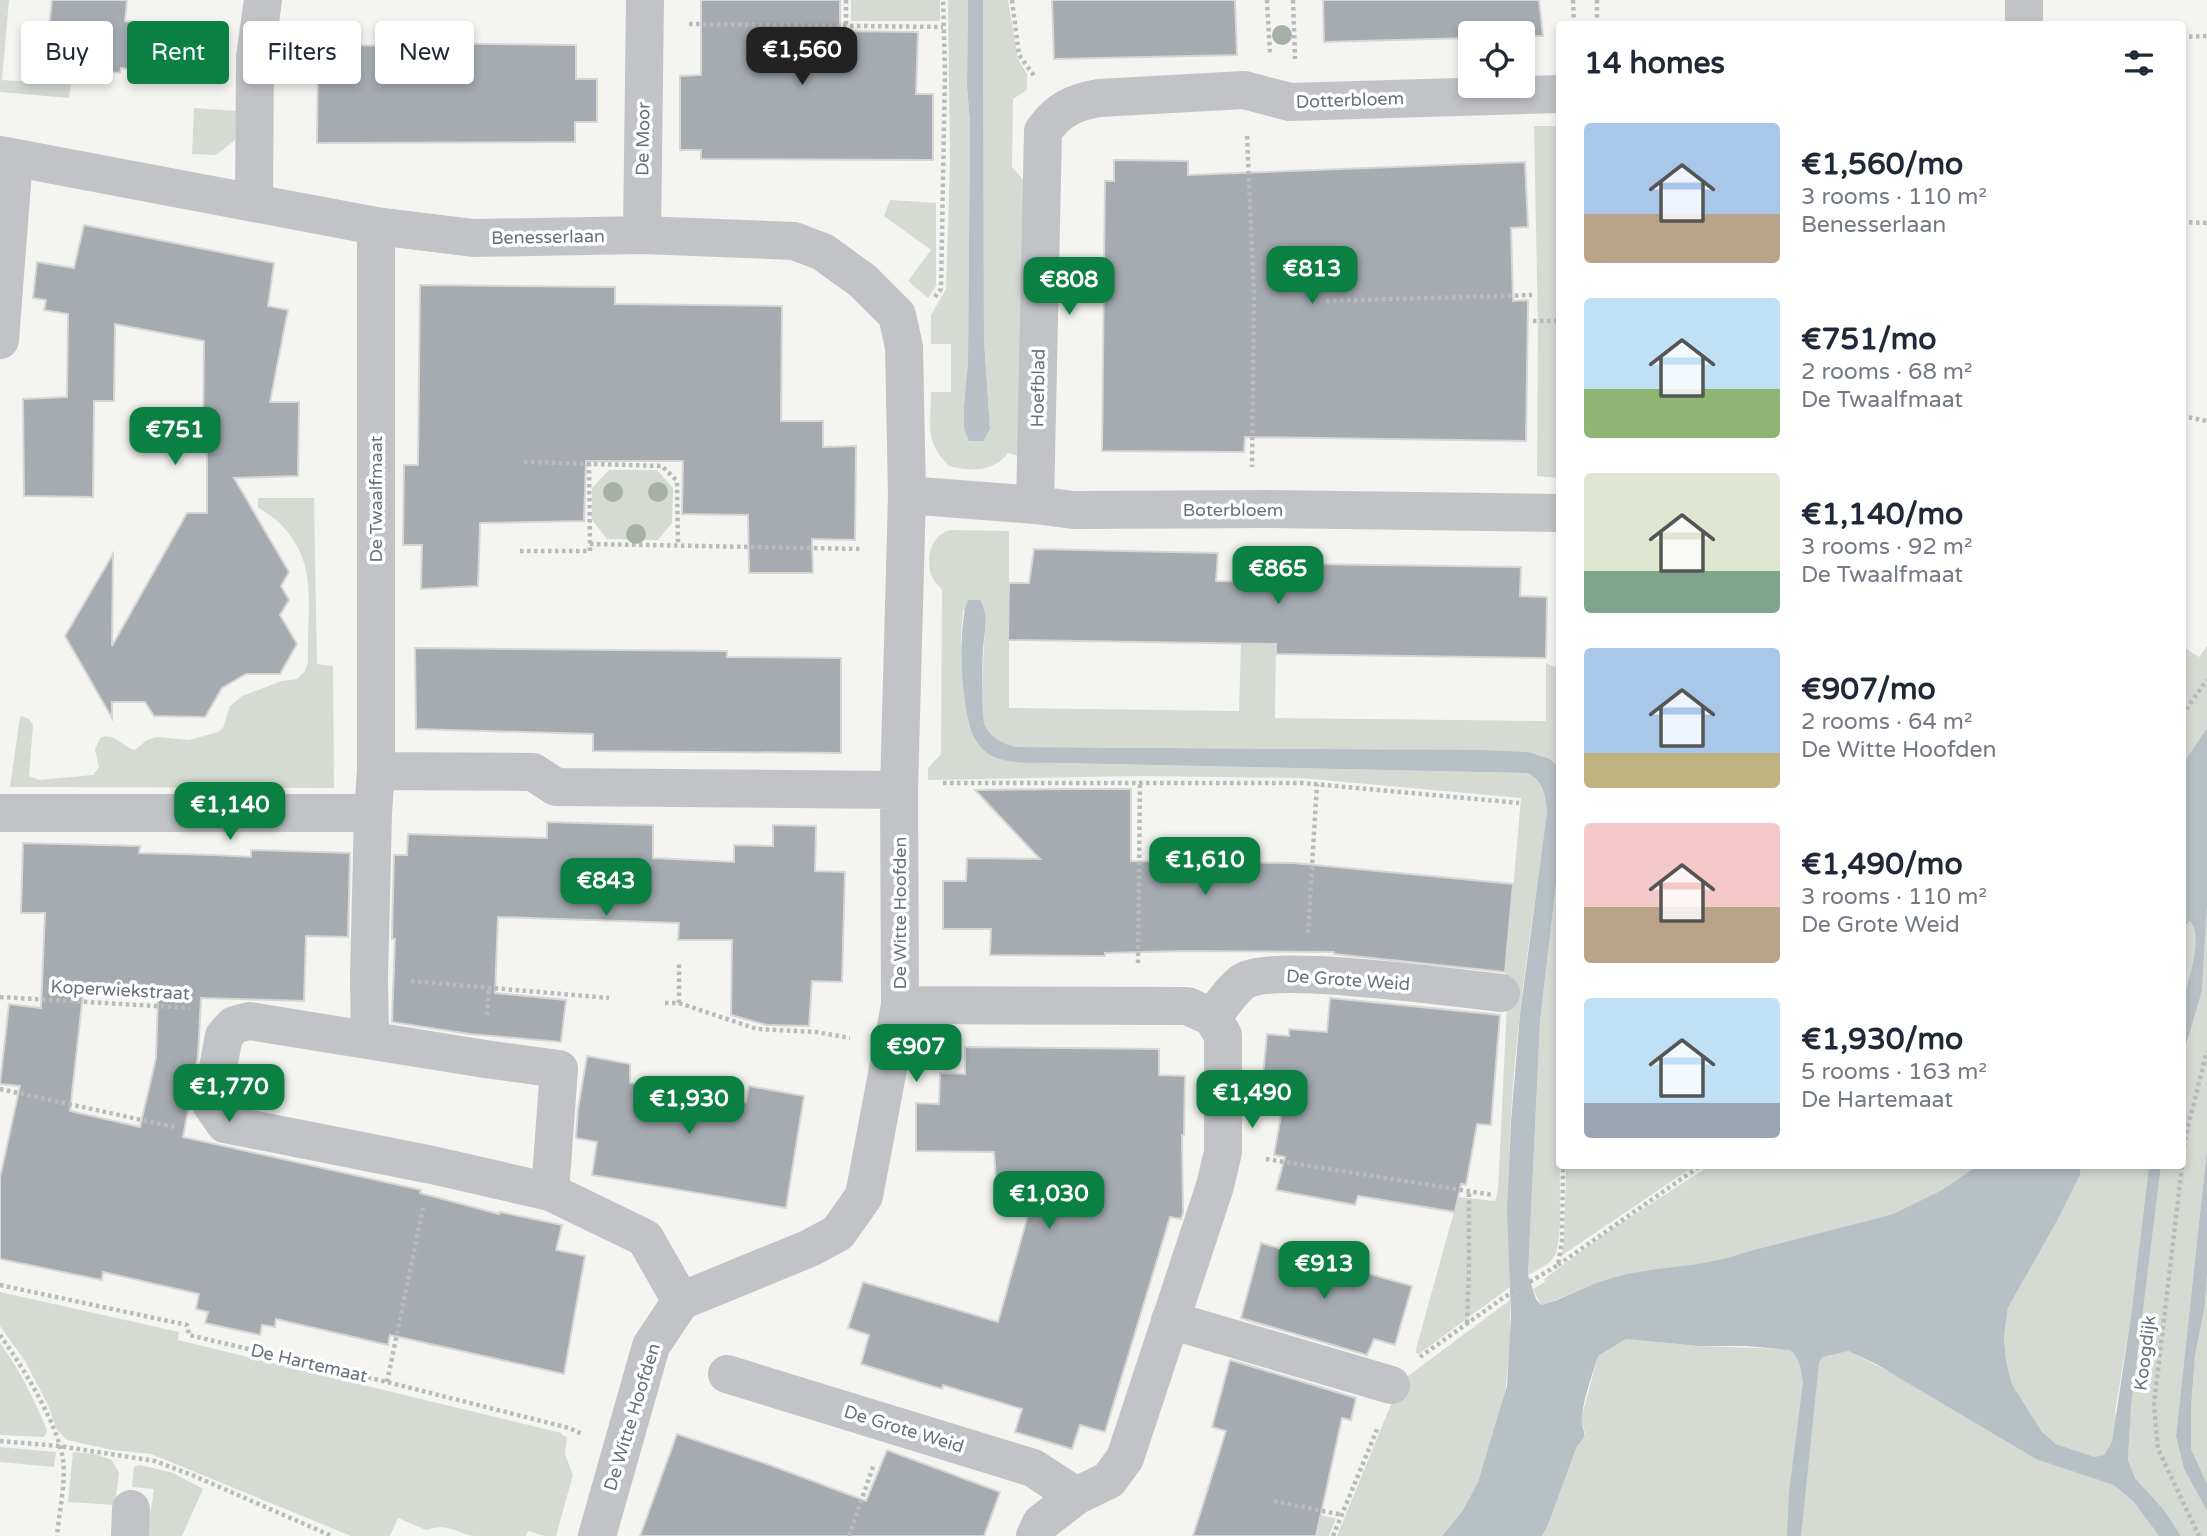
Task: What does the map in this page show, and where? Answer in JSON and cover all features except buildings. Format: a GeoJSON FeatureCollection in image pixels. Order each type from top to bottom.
{"type":"FeatureCollection","features":[{"type":"Feature","properties":{"kind":"street"},"geometry":{"type":"LineString","coordinates":[[254,202],[256,57],[262,0]]}},
{"type":"Feature","properties":{"kind":"street"},"geometry":{"type":"LineString","coordinates":[[2024,0],[2024,21]]}},
{"type":"Feature","properties":{"kind":"street","name":"De Moor"},"geometry":{"type":"LineString","coordinates":[[642,235],[644,12]]}},
{"type":"Feature","properties":{"kind":"street","name":"Dotterbloem"},"geometry":{"type":"LineString","coordinates":[[1062,111],[1077,102],[1099,98],[1244,90],[1290,103],[1556,94]]}},
{"type":"Feature","properties":{"kind":"street","name":"Hoefblad"},"geometry":{"type":"LineString","coordinates":[[1035,505],[1043,131],[1062,111]]}},
{"type":"Feature","properties":{"kind":"street"},"geometry":{"type":"LineString","coordinates":[[0,340],[7,156]]}},
{"type":"Feature","properties":{"kind":"street","name":"Benesserlaan"},"geometry":{"type":"LineString","coordinates":[[7,156],[376,226],[474,238],[642,235],[794,242],[823,252],[863,281],[898,315]]}},
{"type":"Feature","properties":{"kind":"street","name":"De Twaalfmaat"},"geometry":{"type":"LineString","coordinates":[[373,813],[376,771],[376,226]]}},
{"type":"Feature","properties":{"kind":"street"},"geometry":{"type":"LineString","coordinates":[[898,315],[904,347],[907,495]]}},
{"type":"Feature","properties":{"kind":"street","name":"Boterbloem"},"geometry":{"type":"LineString","coordinates":[[907,495],[1074,510],[1556,513]]}},
{"type":"Feature","properties":{"kind":"street","name":"De Witte Hoofden"},"geometry":{"type":"LineString","coordinates":[[597,1536],[651,1346],[681,1301],[810,1248],[838,1233],[864,1196],[900,1005],[899,790],[907,495]]}},
{"type":"Feature","properties":{"kind":"street"},"geometry":{"type":"LineString","coordinates":[[376,771],[533,772],[556,787],[899,790]]}},
{"type":"Feature","properties":{"kind":"street"},"geometry":{"type":"LineString","coordinates":[[0,813],[373,813],[370,1040]]}},
{"type":"Feature","properties":{"kind":"street","name":"De Grote Weid"},"geometry":{"type":"LineString","coordinates":[[1212,1017],[1243,981],[1259,975],[1306,974],[1501,992]]}},
{"type":"Feature","properties":{"kind":"street"},"geometry":{"type":"LineString","coordinates":[[900,1005],[1187,1006],[1212,1017],[1223,1035],[1223,1152],[1125,1458],[1109,1480],[1076,1496],[1041,1523],[1035,1536]]}},
{"type":"Feature","properties":{"kind":"street"},"geometry":{"type":"LineString","coordinates":[[550,1192],[559,1069],[249,1021],[234,1025],[224,1036],[211,1104],[225,1124],[432,1165],[550,1192],[645,1238],[681,1301]]}},
{"type":"Feature","properties":{"kind":"street"},"geometry":{"type":"LineString","coordinates":[[1170,1320],[1391,1385]]}},
{"type":"Feature","properties":{"kind":"street","name":"De Grote Weid"},"geometry":{"type":"LineString","coordinates":[[727,1374],[1033,1468],[1076,1496]]}},
{"type":"Feature","properties":{"kind":"path"},"geometry":{"type":"LineString","coordinates":[[846,0],[846,26]]}},
{"type":"Feature","properties":{"kind":"path"},"geometry":{"type":"LineString","coordinates":[[898,315],[930,304],[941,289],[945,71],[943,0]]}},
{"type":"Feature","properties":{"kind":"path"},"geometry":{"type":"LineString","coordinates":[[1012,0],[1019,55],[1062,111]]}},
{"type":"Feature","properties":{"kind":"path"},"geometry":{"type":"LineString","coordinates":[[1267,0],[1271,64],[1296,63],[1293,0]]}},
{"type":"Feature","properties":{"kind":"path"},"geometry":{"type":"LineString","coordinates":[[1573,0],[1574,21]]}},
{"type":"Feature","properties":{"kind":"path"},"geometry":{"type":"LineString","coordinates":[[1597,0],[1597,21]]}},
{"type":"Feature","properties":{"kind":"path"},"geometry":{"type":"LineString","coordinates":[[644,12],[846,26],[943,27]]}},
{"type":"Feature","properties":{"kind":"path"},"geometry":{"type":"LineString","coordinates":[[2186,37],[2207,36]]}},
{"type":"Feature","properties":{"kind":"path"},"geometry":{"type":"LineString","coordinates":[[1289,63],[1290,103]]}},
{"type":"Feature","properties":{"kind":"path"},"geometry":{"type":"LineString","coordinates":[[1244,90],[1254,295],[1251,509]]}},
{"type":"Feature","properties":{"kind":"path"},"geometry":{"type":"LineString","coordinates":[[2186,222],[2207,223]]}},
{"type":"Feature","properties":{"kind":"path"},"geometry":{"type":"LineString","coordinates":[[1326,301],[1532,295]]}},
{"type":"Feature","properties":{"kind":"path"},"geometry":{"type":"LineString","coordinates":[[1533,321],[1556,321]]}},
{"type":"Feature","properties":{"kind":"path"},"geometry":{"type":"LineString","coordinates":[[2186,417],[2207,421]]}},
{"type":"Feature","properties":{"kind":"path"},"geometry":{"type":"LineString","coordinates":[[524,462],[662,466],[677,481],[678,544]]}},
{"type":"Feature","properties":{"kind":"path"},"geometry":{"type":"LineString","coordinates":[[520,551],[590,551],[589,463]]}},
{"type":"Feature","properties":{"kind":"path"},"geometry":{"type":"LineString","coordinates":[[590,544],[906,550]]}},
{"type":"Feature","properties":{"kind":"path"},"geometry":{"type":"LineString","coordinates":[[2186,709],[2207,680]]}},
{"type":"Feature","properties":{"kind":"path"},"geometry":{"type":"LineString","coordinates":[[1137,1006],[1140,782]]}},
{"type":"Feature","properties":{"kind":"path"},"geometry":{"type":"LineString","coordinates":[[899,790],[928,783],[1317,784],[1519,803]]}},
{"type":"Feature","properties":{"kind":"path"},"geometry":{"type":"LineString","coordinates":[[1306,974],[1317,784]]}},
{"type":"Feature","properties":{"kind":"path"},"geometry":{"type":"LineString","coordinates":[[678,1003],[679,961]]}},
{"type":"Feature","properties":{"kind":"path"},"geometry":{"type":"LineString","coordinates":[[369,977],[609,998]]}},
{"type":"Feature","properties":{"kind":"path","name":"Koperwiekstraat"},"geometry":{"type":"LineString","coordinates":[[0,997],[207,1009],[224,1036]]}},
{"type":"Feature","properties":{"kind":"path"},"geometry":{"type":"LineString","coordinates":[[665,1003],[678,1003],[757,1028],[816,1032],[893,1044]]}},
{"type":"Feature","properties":{"kind":"path","name":"Koogdijk"},"geometry":{"type":"LineString","coordinates":[[2186,1124],[2207,1051]]}},
{"type":"Feature","properties":{"kind":"path"},"geometry":{"type":"LineString","coordinates":[[0,1089],[186,1130],[225,1124]]}},
{"type":"Feature","properties":{"kind":"path"},"geometry":{"type":"LineString","coordinates":[[1223,1152],[1493,1195]]}},
{"type":"Feature","properties":{"kind":"path"},"geometry":{"type":"LineString","coordinates":[[387,1382],[432,1165]]}},
{"type":"Feature","properties":{"kind":"path"},"geometry":{"type":"LineString","coordinates":[[1558,1265],[1562,1241],[1563,1169]]}},
{"type":"Feature","properties":{"kind":"path"},"geometry":{"type":"LineString","coordinates":[[1503,1298],[1558,1265],[1696,1169]]}},
{"type":"Feature","properties":{"kind":"path","name":"Koogdijk"},"geometry":{"type":"LineString","coordinates":[[2181,1169],[2154,1404],[2158,1449],[2199,1536]]}},
{"type":"Feature","properties":{"kind":"path"},"geometry":{"type":"LineString","coordinates":[[1467,1324],[1469,1191]]}},
{"type":"Feature","properties":{"kind":"path","name":"De Hartemaat"},"geometry":{"type":"LineString","coordinates":[[0,1285],[187,1325],[189,1335],[569,1428],[620,1452]]}},
{"type":"Feature","properties":{"kind":"path"},"geometry":{"type":"LineString","coordinates":[[0,1335],[21,1364],[59,1446],[63,1462],[57,1536]]}},
{"type":"Feature","properties":{"kind":"path"},"geometry":{"type":"LineString","coordinates":[[849,1536],[887,1424]]}},
{"type":"Feature","properties":{"kind":"path"},"geometry":{"type":"LineString","coordinates":[[0,1441],[59,1446],[155,1461],[332,1536]]}},
{"type":"Feature","properties":{"kind":"path"},"geometry":{"type":"LineString","coordinates":[[1274,1501],[1343,1515]]}},
{"type":"Feature","properties":{"kind":"shaded area"},"geometry":{"type":"Polygon","coordinates":[[[0,0],[9,0],[2,80],[21,81],[21,84],[71,84],[69,98],[0,92],[0,0]]]}},
{"type":"Feature","properties":{"kind":"shaded area"},"geometry":{"type":"Polygon","coordinates":[[[851,0],[940,0],[940,21],[851,21],[851,0]]]}},
{"type":"Feature","properties":{"kind":"shaded area"},"geometry":{"type":"Polygon","coordinates":[[[948,0],[968,0],[968,361],[964,405],[990,429],[984,340],[983,0],[1008,0],[1018,59],[1027,74],[1027,90],[1013,99],[1012,167],[1026,183],[1019,456],[1008,453],[996,464],[974,470],[949,466],[932,440],[930,423],[931,392],[951,392],[951,344],[931,344],[931,315],[946,289],[950,161],[948,0]]]}},
{"type":"Feature","properties":{"kind":"shaded area"},"geometry":{"type":"Polygon","coordinates":[[[968,0],[983,0],[984,340],[990,429],[983,441],[969,441],[964,428],[968,361],[968,0]]]}},
{"type":"Feature","properties":{"kind":"shaded area"},"geometry":{"type":"Polygon","coordinates":[[[194,108],[237,111],[235,140],[216,155],[192,154],[194,108]]]}},
{"type":"Feature","properties":{"kind":"shaded area"},"geometry":{"type":"Polygon","coordinates":[[[1534,126],[1556,126],[1556,478],[1537,476],[1538,330],[1534,126]]]}},
{"type":"Feature","properties":{"kind":"shaded area"},"geometry":{"type":"Polygon","coordinates":[[[890,200],[936,203],[936,286],[928,298],[908,281],[931,250],[884,216],[890,200]]]}},
{"type":"Feature","properties":{"kind":"shaded area"},"geometry":{"type":"Polygon","coordinates":[[[609,470],[657,470],[673,488],[672,523],[658,540],[607,539],[592,520],[592,488],[609,470]]]}},
{"type":"Feature","properties":{"kind":"shaded area"},"geometry":{"type":"Polygon","coordinates":[[[258,498],[314,498],[317,664],[333,666],[334,788],[10,787],[22,716],[29,719],[33,725],[29,776],[39,780],[93,775],[99,767],[95,749],[100,738],[110,736],[135,750],[147,740],[157,737],[189,740],[218,732],[223,728],[230,706],[242,696],[282,681],[297,679],[305,671],[308,662],[309,607],[305,565],[296,545],[283,527],[258,508],[258,498]]]}},
{"type":"Feature","properties":{"kind":"shaded area"},"geometry":{"type":"Polygon","coordinates":[[[1009,531],[1009,708],[1239,711],[1241,643],[1276,642],[1275,718],[1546,721],[1546,663],[1556,668],[1556,764],[1550,759],[1432,750],[1016,747],[998,740],[985,726],[982,692],[986,622],[963,610],[961,637],[969,725],[993,757],[1009,761],[1059,763],[1528,773],[1541,785],[1547,812],[1516,1048],[1511,1116],[1508,1219],[1510,1287],[1419,1354],[1416,1349],[1458,1197],[1495,1201],[1498,1190],[1507,1005],[1503,1004],[1521,798],[1301,778],[1139,776],[928,780],[928,768],[941,754],[942,590],[931,574],[929,558],[935,540],[945,532],[1009,531]]]}},
{"type":"Feature","properties":{"kind":"shaded area"},"geometry":{"type":"Polygon","coordinates":[[[968,600],[980,600],[986,624],[982,689],[985,726],[994,737],[1011,746],[1481,750],[1528,752],[1550,759],[1556,764],[1556,884],[1540,1022],[1528,1275],[1536,1299],[1541,1305],[1620,1276],[1729,1257],[1893,1214],[1942,1190],[1973,1169],[2081,1169],[2058,1219],[2008,1308],[2004,1336],[2006,1361],[2012,1384],[2042,1432],[2056,1444],[2095,1457],[2104,1455],[2112,1442],[2149,1169],[2161,1169],[2131,1407],[2128,1460],[2135,1478],[2164,1510],[2181,1536],[2159,1536],[2133,1501],[2114,1485],[2036,1459],[1876,1364],[1848,1351],[1822,1357],[1819,1363],[1801,1536],[1787,1536],[1789,1492],[1803,1382],[1796,1356],[1790,1350],[1698,1346],[1626,1339],[1598,1356],[1583,1408],[1583,1438],[1577,1446],[1542,1536],[1442,1536],[1463,1510],[1478,1482],[1507,1386],[1511,1316],[1507,1211],[1511,1121],[1520,1014],[1547,812],[1541,785],[1528,773],[1026,763],[1001,760],[983,750],[977,742],[966,711],[962,670],[962,629],[968,600]]]}},
{"type":"Feature","properties":{"kind":"shaded area"},"geometry":{"type":"Polygon","coordinates":[[[2207,646],[2207,728],[2186,759],[2186,649],[2199,657],[2207,646]]]}},
{"type":"Feature","properties":{"kind":"shaded area"},"geometry":{"type":"Polygon","coordinates":[[[2207,728],[2207,904],[2202,991],[2186,1046],[2186,992],[2196,938],[2190,921],[2186,926],[2186,759],[2207,728]]]}},
{"type":"Feature","properties":{"kind":"shaded area"},"geometry":{"type":"Polygon","coordinates":[[[1556,884],[1556,1169],[1560,1169],[1560,1224],[1557,1250],[1551,1261],[1528,1275],[1540,1022],[1556,884]]]}},
{"type":"Feature","properties":{"kind":"shaded area"},"geometry":{"type":"Polygon","coordinates":[[[2207,902],[2207,1149],[2176,1436],[2184,1469],[2207,1511],[2207,1536],[2181,1536],[2164,1510],[2135,1478],[2128,1460],[2131,1407],[2161,1169],[2186,1169],[2186,1048],[2186,926],[2207,902]],[[2206,914],[2186,1048],[2202,991],[2206,914]]]}},
{"type":"Feature","properties":{"kind":"shaded area"},"geometry":{"type":"Polygon","coordinates":[[[2207,1149],[2207,1272],[2205,1305],[2195,1356],[2191,1449],[2207,1484],[2207,1511],[2184,1469],[2176,1436],[2207,1149]]]}},
{"type":"Feature","properties":{"kind":"shaded area"},"geometry":{"type":"Polygon","coordinates":[[[1566,1169],[1690,1169],[1561,1256],[1564,1242],[1566,1169]]]}},
{"type":"Feature","properties":{"kind":"shaded area"},"geometry":{"type":"Polygon","coordinates":[[[1704,1169],[1973,1169],[1942,1190],[1893,1214],[1729,1258],[1620,1276],[1541,1305],[1533,1289],[1609,1231],[1704,1169]]]}},
{"type":"Feature","properties":{"kind":"shaded area"},"geometry":{"type":"Polygon","coordinates":[[[2081,1169],[2149,1169],[2131,1316],[2115,1412],[2133,1501],[2159,1536],[1542,1536],[1577,1446],[1585,1433],[1581,1419],[1598,1356],[1626,1339],[1698,1346],[1848,1351],[2114,1485],[2095,1457],[2056,1444],[2042,1432],[2012,1384],[2006,1361],[2004,1336],[2008,1308],[2080,1175],[2081,1169]]]}},
{"type":"Feature","properties":{"kind":"shaded area"},"geometry":{"type":"Polygon","coordinates":[[[2207,1272],[2207,1484],[2191,1449],[2191,1409],[2195,1356],[2205,1305],[2207,1272]]]}},
{"type":"Feature","properties":{"kind":"shaded area"},"geometry":{"type":"Polygon","coordinates":[[[0,1292],[179,1332],[178,1340],[562,1433],[567,1437],[565,1454],[573,1475],[556,1536],[528,1531],[526,1536],[475,1536],[441,1527],[426,1530],[398,1518],[390,1536],[351,1536],[151,1454],[112,1450],[67,1440],[57,1430],[48,1405],[25,1361],[0,1326],[0,1292]]]}},
{"type":"Feature","properties":{"kind":"shaded area"},"geometry":{"type":"Polygon","coordinates":[[[1510,1300],[1510,1349],[1504,1402],[1478,1482],[1463,1510],[1442,1536],[1337,1536],[1398,1387],[1408,1376],[1510,1300]]]}},
{"type":"Feature","properties":{"kind":"shaded area"},"geometry":{"type":"Polygon","coordinates":[[[0,1343],[37,1407],[47,1430],[44,1437],[0,1435],[0,1343]]]}},
{"type":"Feature","properties":{"kind":"shaded area"},"geometry":{"type":"Polygon","coordinates":[[[0,1447],[56,1452],[54,1467],[0,1462],[0,1447]]]}},
{"type":"Feature","properties":{"kind":"shaded area"},"geometry":{"type":"Polygon","coordinates":[[[73,1452],[94,1454],[112,1460],[119,1473],[115,1505],[68,1502],[73,1452]]]}},
{"type":"Feature","properties":{"kind":"shaded area"},"geometry":{"type":"Polygon","coordinates":[[[140,1465],[173,1473],[203,1489],[182,1536],[147,1536],[154,1489],[132,1487],[134,1467],[140,1465]]]}},
{"type":"Feature","properties":{"kind":"shaded area"},"geometry":{"type":"Polygon","coordinates":[[[1311,1514],[1336,1518],[1329,1536],[1286,1536],[1311,1514]]]}}]}
